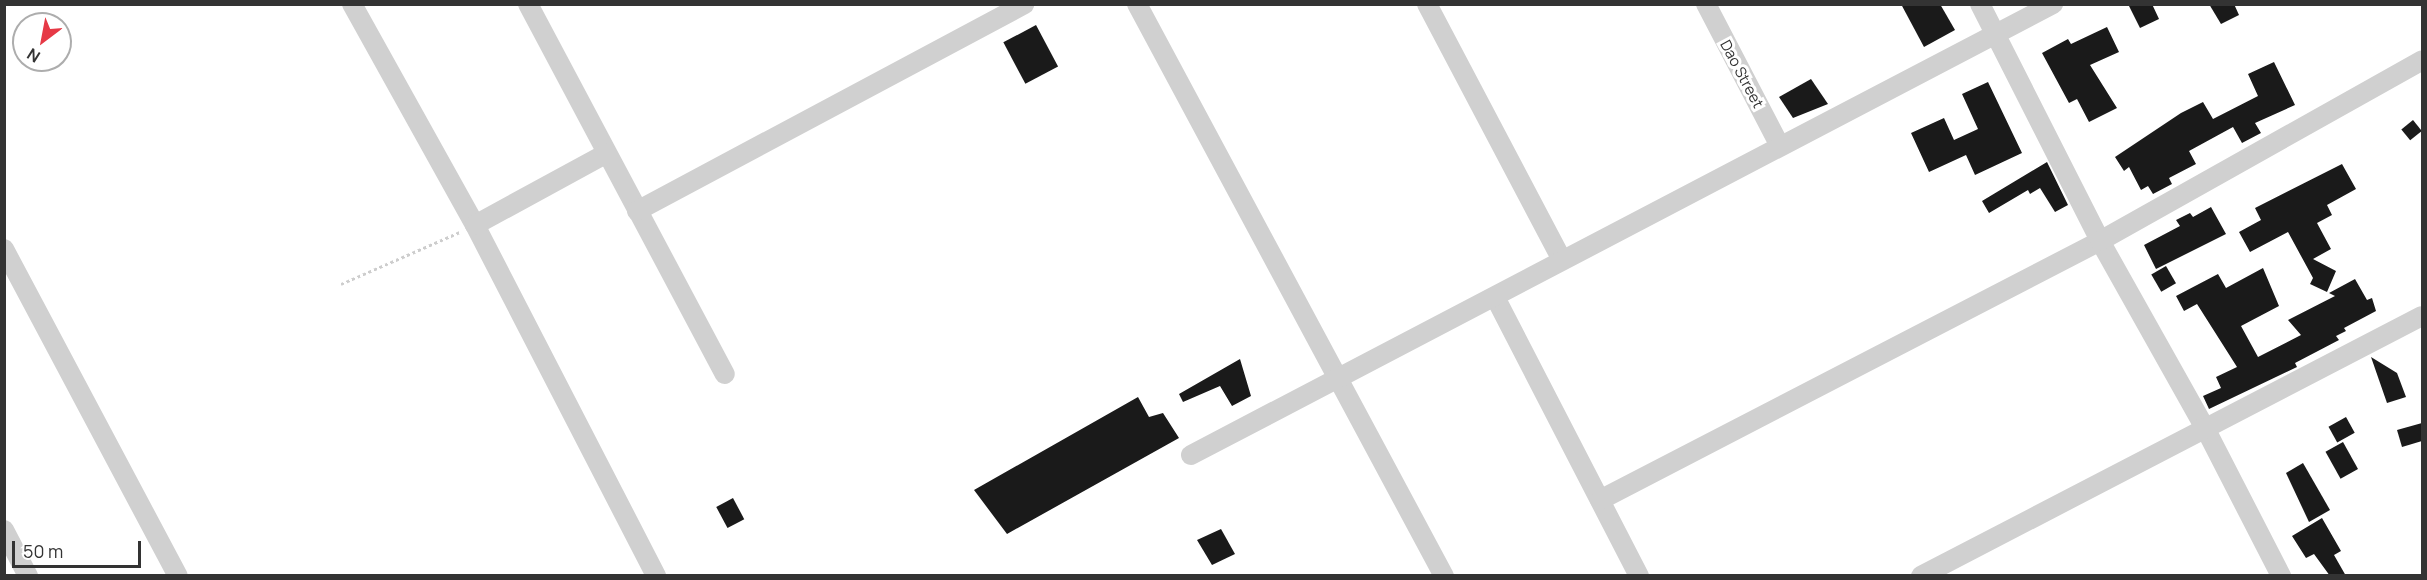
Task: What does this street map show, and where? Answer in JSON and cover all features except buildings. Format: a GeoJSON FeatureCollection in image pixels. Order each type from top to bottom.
{"type":"FeatureCollection","features":[{"type":"Feature","properties":{"kind":"street"},"geometry":{"type":"LineString","coordinates":[[352,4],[475,225],[656,576]]}},
{"type":"Feature","properties":{"kind":"street"},"geometry":{"type":"LineString","coordinates":[[528,4],[725,374]]}},
{"type":"Feature","properties":{"kind":"street"},"geometry":{"type":"LineString","coordinates":[[638,211],[1024,4]]}},
{"type":"Feature","properties":{"kind":"street"},"geometry":{"type":"LineString","coordinates":[[1427,4],[1562,260]]}},
{"type":"Feature","properties":{"kind":"street","name":"Dao Street"},"geometry":{"type":"LineString","coordinates":[[1706,4],[1779,144]]}},
{"type":"Feature","properties":{"kind":"street"},"geometry":{"type":"LineString","coordinates":[[1980,4],[2100,241],[2204,426],[2281,576]]}},
{"type":"Feature","properties":{"kind":"street"},"geometry":{"type":"LineString","coordinates":[[1191,455],[1495,297],[1779,144],[2053,4]]}},
{"type":"Feature","properties":{"kind":"street"},"geometry":{"type":"LineString","coordinates":[[1142,6],[1336,378],[1444,576]]}},
{"type":"Feature","properties":{"kind":"street"},"geometry":{"type":"LineString","coordinates":[[1600,500],[2100,241],[2422,60]]}},
{"type":"Feature","properties":{"kind":"street"},"geometry":{"type":"LineString","coordinates":[[475,225],[607,153]]}},
{"type":"Feature","properties":{"kind":"street"},"geometry":{"type":"LineString","coordinates":[[4,249],[178,576]]}},
{"type":"Feature","properties":{"kind":"street"},"geometry":{"type":"LineString","coordinates":[[1495,297],[1639,576]]}},
{"type":"Feature","properties":{"kind":"street"},"geometry":{"type":"LineString","coordinates":[[1921,576],[2204,426],[2422,316]]}},
{"type":"Feature","properties":{"kind":"street"},"geometry":{"type":"LineString","coordinates":[[4,530],[28,576]]}},
{"type":"Feature","properties":{"kind":"path"},"geometry":{"type":"LineString","coordinates":[[341,284],[475,225]]}}]}
